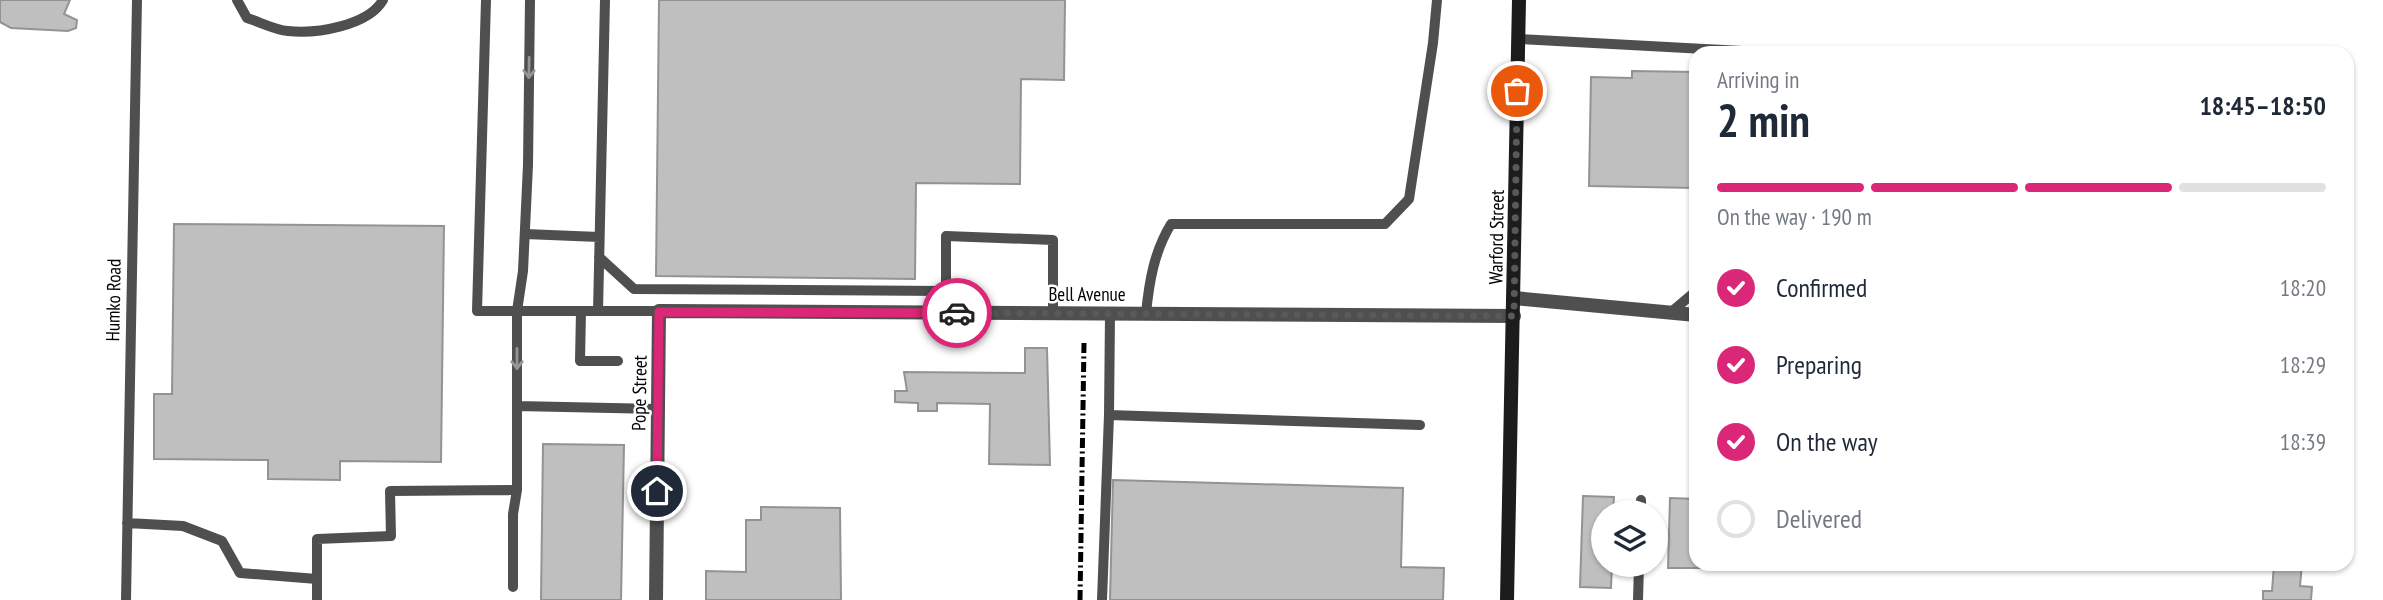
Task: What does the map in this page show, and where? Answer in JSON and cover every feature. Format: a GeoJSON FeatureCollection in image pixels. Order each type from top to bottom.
{"type":"FeatureCollection","features":[{"type":"Feature","properties":{"kind":"main road","name":"Warford Street"},"geometry":{"type":"LineString","coordinates":[[1507,600],[1519,0]]}},
{"type":"Feature","properties":{"kind":"street"},"geometry":{"type":"LineString","coordinates":[[1514,298],[1689,314]]}},
{"type":"Feature","properties":{"kind":"street","name":"Bell Avenue"},"geometry":{"type":"LineString","coordinates":[[659,312],[1514,316]]}},
{"type":"Feature","properties":{"kind":"street","name":"Pope Street"},"geometry":{"type":"LineString","coordinates":[[656,600],[659,312]]}},
{"type":"Feature","properties":{"kind":"lane","name":"Humko Road"},"geometry":{"type":"LineString","coordinates":[[126,600],[138,0]]}},
{"type":"Feature","properties":{"kind":"lane"},"geometry":{"type":"LineString","coordinates":[[237,0],[247,18],[287,32],[321,30],[362,19],[383,0]]}},
{"type":"Feature","properties":{"kind":"lane"},"geometry":{"type":"LineString","coordinates":[[486,0],[477,312],[659,312]]}},
{"type":"Feature","properties":{"kind":"lane"},"geometry":{"type":"LineString","coordinates":[[513,587],[513,514],[517,490],[517,312],[525,234],[530,0]]}},
{"type":"Feature","properties":{"kind":"lane"},"geometry":{"type":"LineString","coordinates":[[598,312],[604,0]]}},
{"type":"Feature","properties":{"kind":"lane"},"geometry":{"type":"LineString","coordinates":[[1146,314],[1148,288],[1159,244],[1171,224],[1385,224],[1409,199],[1437,0]]}},
{"type":"Feature","properties":{"kind":"lane"},"geometry":{"type":"LineString","coordinates":[[1518,39],[1689,48]]}},
{"type":"Feature","properties":{"kind":"lane"},"geometry":{"type":"LineString","coordinates":[[525,234],[599,237]]}},
{"type":"Feature","properties":{"kind":"lane"},"geometry":{"type":"LineString","coordinates":[[945,313],[946,236],[1053,240],[1053,313]]}},
{"type":"Feature","properties":{"kind":"lane"},"geometry":{"type":"LineString","coordinates":[[599,257],[634,289],[946,291]]}},
{"type":"Feature","properties":{"kind":"lane"},"geometry":{"type":"LineString","coordinates":[[1670,313],[1689,297]]}},
{"type":"Feature","properties":{"kind":"lane"},"geometry":{"type":"LineString","coordinates":[[581,312],[580,361],[618,361]]}},
{"type":"Feature","properties":{"kind":"lane"},"geometry":{"type":"LineString","coordinates":[[1102,600],[1110,314]]}},
{"type":"Feature","properties":{"kind":"lane"},"geometry":{"type":"LineString","coordinates":[[517,406],[658,408]]}},
{"type":"Feature","properties":{"kind":"lane"},"geometry":{"type":"LineString","coordinates":[[1109,415],[1420,425]]}},
{"type":"Feature","properties":{"kind":"lane"},"geometry":{"type":"LineString","coordinates":[[317,600],[317,539],[391,536],[390,491],[517,490]]}},
{"type":"Feature","properties":{"kind":"lane"},"geometry":{"type":"LineString","coordinates":[[127,523],[183,526],[222,541],[240,573],[317,579]]}},
{"type":"Feature","properties":{"kind":"lane"},"geometry":{"type":"LineString","coordinates":[[1638,600],[1639,577]]}},
{"type":"Feature","properties":{"kind":"building"},"geometry":{"type":"Polygon","coordinates":[[[0,0],[70,0],[64,14],[77,20],[76,28],[68,31],[11,28],[0,22],[0,0]]]}},
{"type":"Feature","properties":{"kind":"building"},"geometry":{"type":"Polygon","coordinates":[[[659,0],[1065,0],[1064,80],[1021,79],[1020,184],[916,183],[915,279],[656,276],[659,0]]]}},
{"type":"Feature","properties":{"kind":"building"},"geometry":{"type":"Polygon","coordinates":[[[1632,71],[1689,72],[1689,188],[1589,186],[1591,77],[1632,78],[1632,71]]]}},
{"type":"Feature","properties":{"kind":"building"},"geometry":{"type":"Polygon","coordinates":[[[174,224],[444,226],[441,462],[340,461],[340,480],[268,479],[268,460],[154,459],[154,394],[172,394],[174,224]]]}},
{"type":"Feature","properties":{"kind":"building"},"geometry":{"type":"Polygon","coordinates":[[[1025,348],[1047,348],[1050,465],[989,464],[990,404],[937,403],[937,411],[918,411],[918,403],[895,402],[895,391],[907,391],[904,372],[1025,373],[1025,348]]]}},
{"type":"Feature","properties":{"kind":"building"},"geometry":{"type":"Polygon","coordinates":[[[543,444],[624,445],[621,600],[541,600],[543,444]]]}},
{"type":"Feature","properties":{"kind":"building"},"geometry":{"type":"Polygon","coordinates":[[[1113,480],[1403,488],[1401,567],[1444,568],[1443,600],[1110,600],[1113,480]]]}},
{"type":"Feature","properties":{"kind":"building"},"geometry":{"type":"Polygon","coordinates":[[[1583,496],[1614,497],[1614,500],[1591,500],[1591,577],[1611,577],[1611,588],[1580,587],[1583,496]]]}},
{"type":"Feature","properties":{"kind":"building"},"geometry":{"type":"Polygon","coordinates":[[[1670,498],[1689,499],[1689,568],[1668,568],[1670,498]]]}},
{"type":"Feature","properties":{"kind":"building"},"geometry":{"type":"Polygon","coordinates":[[[761,507],[840,508],[841,600],[706,600],[706,571],[746,572],[746,520],[761,520],[761,507]]]}},
{"type":"Feature","properties":{"kind":"building"},"geometry":{"type":"Polygon","coordinates":[[[2273,571],[2301,571],[2300,586],[2312,587],[2311,600],[2263,600],[2263,591],[2272,591],[2273,571]]]}},
{"type":"Feature","properties":{"kind":"railway"},"geometry":{"type":"LineString","coordinates":[[1080,600],[1084,343]]}},
{"type":"Feature","properties":{"kind":"way so far"},"geometry":{"type":"LineString","coordinates":[[957,313],[1514,316],[1517,91]]}},
{"type":"Feature","properties":{"kind":"route"},"geometry":{"type":"LineString","coordinates":[[657,491],[659,312],[957,313]]}}]}
